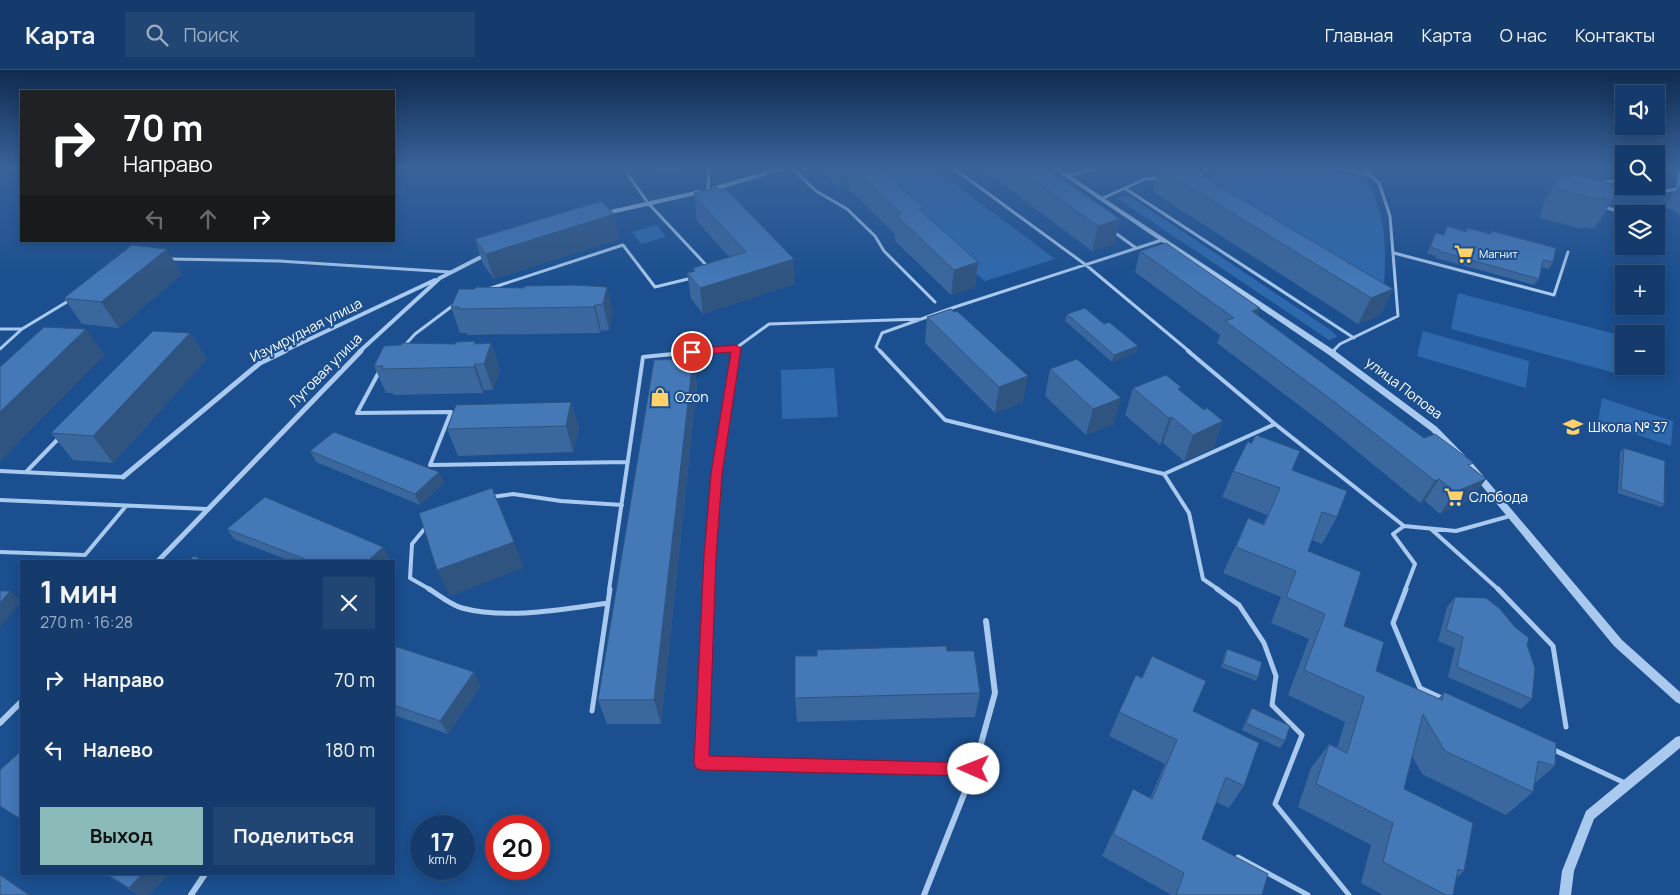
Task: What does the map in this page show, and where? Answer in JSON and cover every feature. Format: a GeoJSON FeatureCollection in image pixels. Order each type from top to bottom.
{"type":"FeatureCollection","features":[{"type":"Feature","properties":{"kind":"street"},"geometry":{"type":"LineString","coordinates":[[604,213],[637,206]]}},
{"type":"Feature","properties":{"kind":"street","name":"улица Попова"},"geometry":{"type":"LineString","coordinates":[[1111,206],[1332,353],[1434,429],[1471,467],[1618,643],[1680,699]]}},
{"type":"Feature","properties":{"kind":"street","name":"Луговая улица"},"geometry":{"type":"LineString","coordinates":[[159,560],[348,363],[440,278],[490,252]]}},
{"type":"Feature","properties":{"kind":"street","name":"Изумрудная улица"},"geometry":{"type":"LineString","coordinates":[[123,477],[260,363],[440,278]]}},
{"type":"Feature","properties":{"kind":"street"},"geometry":{"type":"LineString","coordinates":[[924,895],[974,769],[995,693],[986,621]]}},
{"type":"Feature","properties":{"kind":"street"},"geometry":{"type":"LineString","coordinates":[[0,723],[20,703]]}},
{"type":"Feature","properties":{"kind":"street"},"geometry":{"type":"LineString","coordinates":[[1565,895],[1568,871],[1590,815],[1680,741]]}},
{"type":"Feature","properties":{"kind":"street"},"geometry":{"type":"LineString","coordinates":[[191,895],[204,875]]}},
{"type":"Feature","properties":{"kind":"lane"},"geometry":{"type":"LineString","coordinates":[[650,206],[713,272]]}},
{"type":"Feature","properties":{"kind":"lane"},"geometry":{"type":"LineString","coordinates":[[841,206],[875,236],[884,251],[935,302]]}},
{"type":"Feature","properties":{"kind":"lane"},"geometry":{"type":"LineString","coordinates":[[1005,206],[1086,265],[1275,424],[1404,526],[1456,531],[1512,515]]}},
{"type":"Feature","properties":{"kind":"lane"},"geometry":{"type":"LineString","coordinates":[[1151,206],[1354,338]]}},
{"type":"Feature","properties":{"kind":"lane"},"geometry":{"type":"LineString","coordinates":[[1332,353],[1340,344],[1398,316],[1394,252],[1390,216],[1386,206]]}},
{"type":"Feature","properties":{"kind":"lane"},"geometry":{"type":"LineString","coordinates":[[1602,207],[1615,210]]}},
{"type":"Feature","properties":{"kind":"lane"},"geometry":{"type":"LineString","coordinates":[[1112,231],[1136,248]]}},
{"type":"Feature","properties":{"kind":"lane"},"geometry":{"type":"LineString","coordinates":[[1162,240],[882,333],[876,347],[945,420],[1164,474],[1275,424]]}},
{"type":"Feature","properties":{"kind":"lane"},"geometry":{"type":"LineString","coordinates":[[480,292],[623,245],[655,287],[697,277]]}},
{"type":"Feature","properties":{"kind":"lane"},"geometry":{"type":"LineString","coordinates":[[1394,252],[1554,295],[1568,252]]}},
{"type":"Feature","properties":{"kind":"lane"},"geometry":{"type":"LineString","coordinates":[[164,258],[279,261],[450,272]]}},
{"type":"Feature","properties":{"kind":"lane"},"geometry":{"type":"LineString","coordinates":[[0,349],[22,329],[61,304],[78,297]]}},
{"type":"Feature","properties":{"kind":"lane"},"geometry":{"type":"LineString","coordinates":[[402,348],[415,334],[456,303]]}},
{"type":"Feature","properties":{"kind":"lane"},"geometry":{"type":"LineString","coordinates":[[592,711],[643,356],[736,348],[769,324],[922,319]]}},
{"type":"Feature","properties":{"kind":"lane"},"geometry":{"type":"LineString","coordinates":[[0,329],[22,329]]}},
{"type":"Feature","properties":{"kind":"lane"},"geometry":{"type":"LineString","coordinates":[[736,348],[716,474],[710,557],[701,763],[974,769]]}},
{"type":"Feature","properties":{"kind":"lane"},"geometry":{"type":"LineString","coordinates":[[383,368],[377,375],[357,413],[451,412],[430,465],[628,462]]}},
{"type":"Feature","properties":{"kind":"lane"},"geometry":{"type":"LineString","coordinates":[[27,471],[61,436]]}},
{"type":"Feature","properties":{"kind":"lane"},"geometry":{"type":"LineString","coordinates":[[0,471],[123,477]]}},
{"type":"Feature","properties":{"kind":"lane"},"geometry":{"type":"LineString","coordinates":[[1164,474],[1189,513],[1203,579],[1239,605],[1264,643],[1276,676],[1272,705],[1302,735],[1275,804],[1349,895]]}},
{"type":"Feature","properties":{"kind":"lane"},"geometry":{"type":"LineString","coordinates":[[486,498],[513,494],[561,501],[622,505]]}},
{"type":"Feature","properties":{"kind":"lane"},"geometry":{"type":"LineString","coordinates":[[0,500],[207,509]]}},
{"type":"Feature","properties":{"kind":"lane"},"geometry":{"type":"LineString","coordinates":[[0,552],[85,555],[126,506]]}},
{"type":"Feature","properties":{"kind":"lane"},"geometry":{"type":"LineString","coordinates":[[431,520],[412,544],[410,578],[461,608],[497,612],[540,612],[608,603]]}},
{"type":"Feature","properties":{"kind":"lane"},"geometry":{"type":"LineString","coordinates":[[1404,526],[1393,534],[1415,564],[1393,623],[1420,688],[1450,702]]}},
{"type":"Feature","properties":{"kind":"lane"},"geometry":{"type":"LineString","coordinates":[[1431,529],[1494,585],[1553,646],[1566,727]]}},
{"type":"Feature","properties":{"kind":"lane"},"geometry":{"type":"LineString","coordinates":[[1547,747],[1627,784]]}},
{"type":"Feature","properties":{"kind":"lane"},"geometry":{"type":"LineString","coordinates":[[1238,857],[1308,895]]}},
{"type":"Feature","properties":{"kind":"shaded area"},"geometry":{"type":"Polygon","coordinates":[[[903,206],[983,206],[1055,259],[985,281],[925,232],[903,206]]]}},
{"type":"Feature","properties":{"kind":"shaded area"},"geometry":{"type":"Polygon","coordinates":[[[1128,206],[1144,206],[1332,331],[1337,337],[1329,340],[1128,206]]]}},
{"type":"Feature","properties":{"kind":"shaded area"},"geometry":{"type":"Polygon","coordinates":[[[1216,206],[1378,206],[1383,225],[1385,258],[1383,308],[1216,206]]]}},
{"type":"Feature","properties":{"kind":"shaded area"},"geometry":{"type":"Polygon","coordinates":[[[657,225],[666,237],[641,244],[632,232],[657,225]]]}},
{"type":"Feature","properties":{"kind":"shaded area"},"geometry":{"type":"Polygon","coordinates":[[[1458,293],[1615,334],[1615,373],[1451,329],[1458,293]]]}},
{"type":"Feature","properties":{"kind":"shaded area"},"geometry":{"type":"Polygon","coordinates":[[[1423,331],[1529,361],[1526,388],[1417,356],[1423,331]]]}},
{"type":"Feature","properties":{"kind":"shaded area"},"geometry":{"type":"Polygon","coordinates":[[[834,368],[838,417],[782,419],[781,370],[834,368]]]}},
{"type":"Feature","properties":{"kind":"shaded area"},"geometry":{"type":"Polygon","coordinates":[[[1602,398],[1673,421],[1671,446],[1598,422],[1602,398]]]}},
{"type":"Feature","properties":{"kind":"building"},"geometry":{"type":"Polygon","coordinates":[[[586,206],[606,206],[614,214],[486,254],[475,239],[586,206]]]}},
{"type":"Feature","properties":{"kind":"building"},"geometry":{"type":"Polygon","coordinates":[[[703,206],[742,206],[794,259],[700,288],[687,273],[695,271],[693,268],[746,252],[703,206]]]}},
{"type":"Feature","properties":{"kind":"building"},"geometry":{"type":"Polygon","coordinates":[[[893,206],[921,206],[924,208],[919,209],[978,262],[954,270],[896,215],[902,214],[893,206]]]}},
{"type":"Feature","properties":{"kind":"building"},"geometry":{"type":"Polygon","coordinates":[[[1069,206],[1100,206],[1120,219],[1098,226],[1069,206]]]}},
{"type":"Feature","properties":{"kind":"building"},"geometry":{"type":"Polygon","coordinates":[[[1220,206],[1252,206],[1393,289],[1371,298],[1220,206]]]}},
{"type":"Feature","properties":{"kind":"building"},"geometry":{"type":"Polygon","coordinates":[[[1447,226],[1466,232],[1467,228],[1491,234],[1492,231],[1556,248],[1553,262],[1543,260],[1539,279],[1430,247],[1436,233],[1444,235],[1447,226]]]}},
{"type":"Feature","properties":{"kind":"building"},"geometry":{"type":"Polygon","coordinates":[[[1166,243],[1260,308],[1252,311],[1424,438],[1435,434],[1474,463],[1468,465],[1486,479],[1455,492],[1439,479],[1435,481],[1336,403],[1225,321],[1234,318],[1140,251],[1166,243]]]}},
{"type":"Feature","properties":{"kind":"building"},"geometry":{"type":"Polygon","coordinates":[[[132,245],[167,249],[101,302],[64,298],[132,245]]]}},
{"type":"Feature","properties":{"kind":"building"},"geometry":{"type":"Polygon","coordinates":[[[574,285],[607,287],[603,304],[595,305],[594,307],[458,309],[459,307],[451,307],[459,289],[574,285]]]}},
{"type":"Feature","properties":{"kind":"building"},"geometry":{"type":"Polygon","coordinates":[[[1085,308],[1104,324],[1109,322],[1138,346],[1114,355],[1067,314],[1085,308]]]}},
{"type":"Feature","properties":{"kind":"building"},"geometry":{"type":"Polygon","coordinates":[[[951,309],[954,312],[957,311],[1028,376],[999,387],[927,317],[951,309]]]}},
{"type":"Feature","properties":{"kind":"building"},"geometry":{"type":"Polygon","coordinates":[[[44,327],[86,329],[0,412],[0,367],[44,327]]]}},
{"type":"Feature","properties":{"kind":"building"},"geometry":{"type":"Polygon","coordinates":[[[153,331],[190,333],[93,436],[51,433],[153,331]]]}},
{"type":"Feature","properties":{"kind":"building"},"geometry":{"type":"Polygon","coordinates":[[[475,341],[474,344],[491,343],[484,364],[475,364],[474,367],[382,369],[383,366],[374,366],[384,346],[401,345],[402,343],[455,344],[456,342],[475,341]]]}},
{"type":"Feature","properties":{"kind":"building"},"geometry":{"type":"Polygon","coordinates":[[[693,359],[654,700],[598,700],[654,360],[693,359]]]}},
{"type":"Feature","properties":{"kind":"building"},"geometry":{"type":"Polygon","coordinates":[[[1077,359],[1121,398],[1093,409],[1050,369],[1077,359]]]}},
{"type":"Feature","properties":{"kind":"building"},"geometry":{"type":"Polygon","coordinates":[[[1166,375],[1181,387],[1178,389],[1204,410],[1207,408],[1223,421],[1193,435],[1133,388],[1166,375]]]}},
{"type":"Feature","properties":{"kind":"building"},"geometry":{"type":"Polygon","coordinates":[[[571,402],[566,426],[447,429],[456,405],[571,402]]]}},
{"type":"Feature","properties":{"kind":"building"},"geometry":{"type":"Polygon","coordinates":[[[334,432],[439,472],[415,494],[310,451],[334,432]]]}},
{"type":"Feature","properties":{"kind":"building"},"geometry":{"type":"Polygon","coordinates":[[[1256,435],[1300,451],[1292,470],[1347,491],[1337,517],[1322,512],[1308,551],[1361,572],[1344,626],[1384,642],[1376,671],[1442,700],[1444,692],[1556,743],[1555,766],[1538,761],[1533,792],[1445,751],[1423,714],[1404,789],[1473,823],[1464,871],[1458,869],[1453,895],[1446,895],[1383,862],[1393,823],[1316,784],[1329,744],[1347,753],[1364,697],[1304,670],[1325,614],[1286,597],[1296,571],[1236,547],[1248,518],[1264,525],[1280,488],[1233,471],[1248,441],[1251,444],[1256,435]]]}},
{"type":"Feature","properties":{"kind":"building"},"geometry":{"type":"Polygon","coordinates":[[[1624,448],[1665,461],[1664,504],[1621,489],[1624,448]]]}},
{"type":"Feature","properties":{"kind":"building"},"geometry":{"type":"Polygon","coordinates":[[[492,488],[514,542],[437,570],[419,513],[492,488]]]}},
{"type":"Feature","properties":{"kind":"building"},"geometry":{"type":"Polygon","coordinates":[[[265,497],[383,547],[369,560],[307,560],[227,529],[265,497]]]}},
{"type":"Feature","properties":{"kind":"building"},"geometry":{"type":"Polygon","coordinates":[[[194,556],[203,560],[189,560],[194,556]]]}},
{"type":"Feature","properties":{"kind":"building"},"geometry":{"type":"Polygon","coordinates":[[[0,591],[10,591],[0,603],[0,591]]]}},
{"type":"Feature","properties":{"kind":"building"},"geometry":{"type":"Polygon","coordinates":[[[1455,597],[1486,598],[1529,638],[1527,645],[1535,668],[1532,699],[1457,667],[1463,637],[1446,630],[1455,597]]]}},
{"type":"Feature","properties":{"kind":"building"},"geometry":{"type":"Polygon","coordinates":[[[395,646],[474,672],[440,721],[395,705],[395,646]]]}},
{"type":"Feature","properties":{"kind":"building"},"geometry":{"type":"Polygon","coordinates":[[[946,646],[947,651],[974,651],[980,693],[795,698],[795,656],[817,656],[817,650],[946,646]]]}},
{"type":"Feature","properties":{"kind":"building"},"geometry":{"type":"Polygon","coordinates":[[[1227,649],[1262,662],[1258,677],[1223,664],[1227,649]]]}},
{"type":"Feature","properties":{"kind":"building"},"geometry":{"type":"Polygon","coordinates":[[[1152,656],[1206,681],[1193,711],[1259,743],[1244,786],[1226,777],[1202,839],[1268,874],[1262,895],[1176,895],[1184,873],[1113,834],[1133,789],[1152,799],[1177,740],[1119,712],[1136,675],[1142,678],[1152,656]]]}},
{"type":"Feature","properties":{"kind":"building"},"geometry":{"type":"Polygon","coordinates":[[[1252,708],[1290,726],[1285,741],[1246,723],[1252,708]]]}},
{"type":"Feature","properties":{"kind":"building"},"geometry":{"type":"Polygon","coordinates":[[[20,752],[20,818],[0,806],[0,770],[20,752]]]}},
{"type":"Feature","properties":{"kind":"building"},"geometry":{"type":"Polygon","coordinates":[[[0,875],[29,895],[0,895],[0,875]]]}},
{"type":"Feature","properties":{"kind":"building"},"geometry":{"type":"Polygon","coordinates":[[[109,875],[141,875],[129,888],[109,875]]]}},
{"type":"Feature","properties":{"kind":"place","name":"Магнит"},"geometry":{"type":"Point","coordinates":[1464,254]}},
{"type":"Feature","properties":{"kind":"place","name":"Ozon"},"geometry":{"type":"Point","coordinates":[660,397]}},
{"type":"Feature","properties":{"kind":"place","name":"Школа № 37"},"geometry":{"type":"Point","coordinates":[1573,427]}},
{"type":"Feature","properties":{"kind":"place","name":"Слобода"},"geometry":{"type":"Point","coordinates":[1454,497]}},
{"type":"Feature","properties":{"kind":"route"},"geometry":{"type":"LineString","coordinates":[[692,352],[736,348],[716,474],[710,557],[701,763],[974,769]]}}]}
